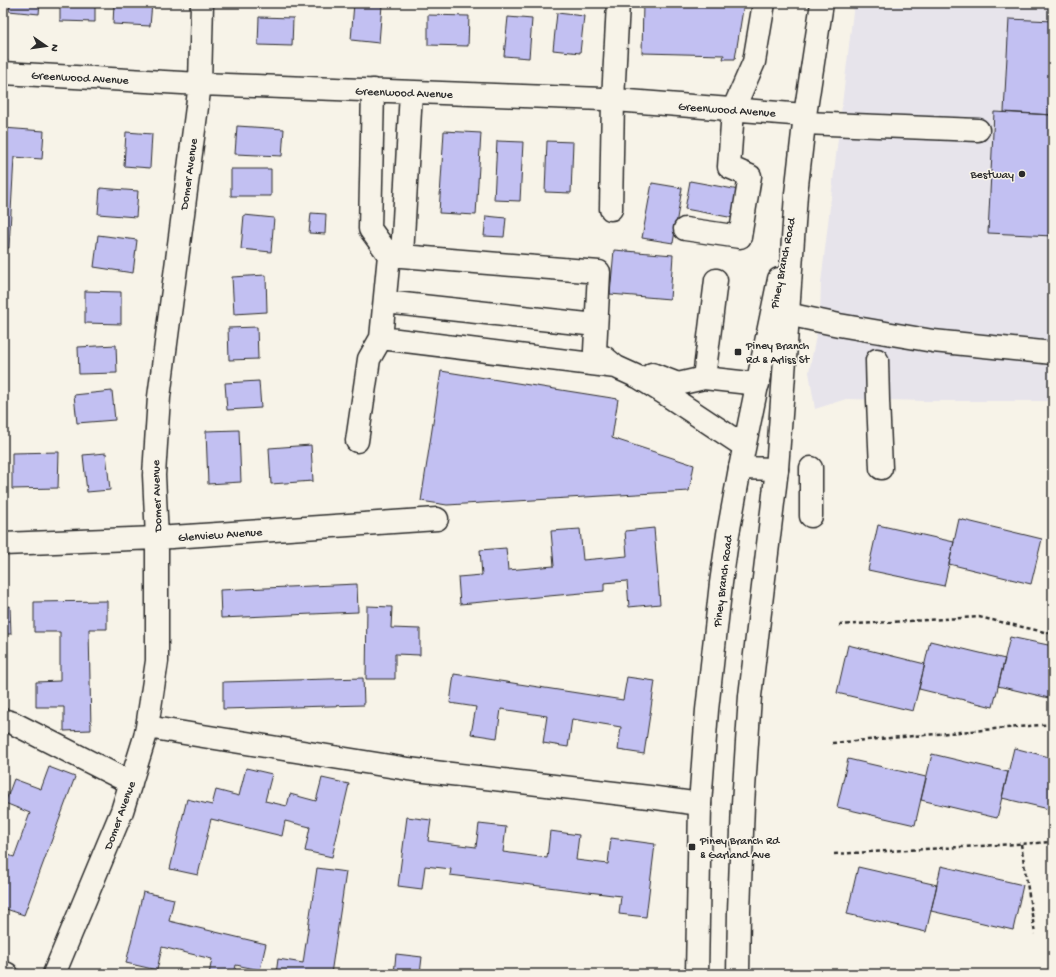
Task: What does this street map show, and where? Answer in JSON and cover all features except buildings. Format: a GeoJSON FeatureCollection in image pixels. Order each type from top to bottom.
{"type":"FeatureCollection","features":[{"type":"Feature","properties":{"kind":"street","name":"Domer Avenue"},"geometry":{"type":"LineString","coordinates":[[54,974],[122,811],[147,727],[157,661],[157,538],[154,475],[159,398],[200,84],[202,3]]}},
{"type":"Feature","properties":{"kind":"street"},"geometry":{"type":"LineString","coordinates":[[611,209],[613,100],[618,3]]}},
{"type":"Feature","properties":{"kind":"street"},"geometry":{"type":"LineString","coordinates":[[685,229],[740,237],[750,176],[729,167],[733,110],[754,62],[764,3]]}},
{"type":"Feature","properties":{"kind":"street","name":"Piney Branch Road"},"geometry":{"type":"LineString","coordinates":[[738,974],[743,804],[750,696],[777,469],[781,313],[804,119],[822,3]]}},
{"type":"Feature","properties":{"kind":"street","name":"Greenwood Avenue"},"geometry":{"type":"LineString","coordinates":[[3,73],[200,84],[613,100],[733,110],[804,119],[978,130]]}},
{"type":"Feature","properties":{"kind":"street"},"geometry":{"type":"LineString","coordinates":[[373,90],[370,229],[396,256],[599,272],[595,351]]}},
{"type":"Feature","properties":{"kind":"street"},"geometry":{"type":"LineString","coordinates":[[358,441],[369,359],[382,338],[385,302],[396,256],[411,92]]}},
{"type":"Feature","properties":{"kind":"street"},"geometry":{"type":"LineString","coordinates":[[704,378],[716,280]]}},
{"type":"Feature","properties":{"kind":"street"},"geometry":{"type":"LineString","coordinates":[[385,302],[596,325]]}},
{"type":"Feature","properties":{"kind":"street"},"geometry":{"type":"LineString","coordinates":[[781,313],[839,325],[933,341],[1053,353]]}},
{"type":"Feature","properties":{"kind":"street","name":"Piney Branch Road"},"geometry":{"type":"LineString","coordinates":[[697,974],[700,804],[707,710],[721,583],[728,534],[744,446],[758,384],[781,313]]}},
{"type":"Feature","properties":{"kind":"street"},"geometry":{"type":"LineString","coordinates":[[382,338],[616,367]]}},
{"type":"Feature","properties":{"kind":"street"},"geometry":{"type":"LineString","coordinates":[[595,351],[678,384],[704,378],[758,384]]}},
{"type":"Feature","properties":{"kind":"street"},"geometry":{"type":"LineString","coordinates":[[595,351],[616,367],[650,384],[744,446]]}},
{"type":"Feature","properties":{"kind":"street"},"geometry":{"type":"LineString","coordinates":[[877,360],[881,468]]}},
{"type":"Feature","properties":{"kind":"street"},"geometry":{"type":"LineString","coordinates":[[740,468],[777,469]]}},
{"type":"Feature","properties":{"kind":"street"},"geometry":{"type":"LineString","coordinates":[[811,468],[811,516]]}},
{"type":"Feature","properties":{"kind":"street","name":"Glenview Avenue"},"geometry":{"type":"LineString","coordinates":[[3,544],[157,538],[437,519]]}},
{"type":"Feature","properties":{"kind":"street"},"geometry":{"type":"LineString","coordinates":[[3,720],[131,783]]}},
{"type":"Feature","properties":{"kind":"street"},"geometry":{"type":"LineString","coordinates":[[147,727],[408,769],[700,804]]}},
{"type":"Feature","properties":{"kind":"street"},"geometry":{"type":"LineString","coordinates":[[3,972],[7,974]]}},
{"type":"Feature","properties":{"kind":"path"},"geometry":{"type":"LineString","coordinates":[[840,625],[979,617],[1053,634]]}},
{"type":"Feature","properties":{"kind":"path"},"geometry":{"type":"LineString","coordinates":[[832,743],[1053,724]]}},
{"type":"Feature","properties":{"kind":"path"},"geometry":{"type":"LineString","coordinates":[[834,854],[1053,842]]}},
{"type":"Feature","properties":{"kind":"path"},"geometry":{"type":"LineString","coordinates":[[1021,844],[1035,934]]}},
{"type":"Feature","properties":{"kind":"shaded area"},"geometry":{"type":"Polygon","coordinates":[[[854,3],[1053,3],[1053,401],[925,401],[846,399],[815,409],[809,372],[820,315],[821,283],[854,3]]]}},
{"type":"Feature","properties":{"kind":"place","name":"Bestway"},"geometry":{"type":"Point","coordinates":[1022,174]}},
{"type":"Feature","properties":{"kind":"place","name":"Piney Branch Rd & Arliss St"},"geometry":{"type":"Point","coordinates":[738,352]}},
{"type":"Feature","properties":{"kind":"place","name":"Piney Branch Rd & Garland Ave"},"geometry":{"type":"Point","coordinates":[692,847]}}]}
